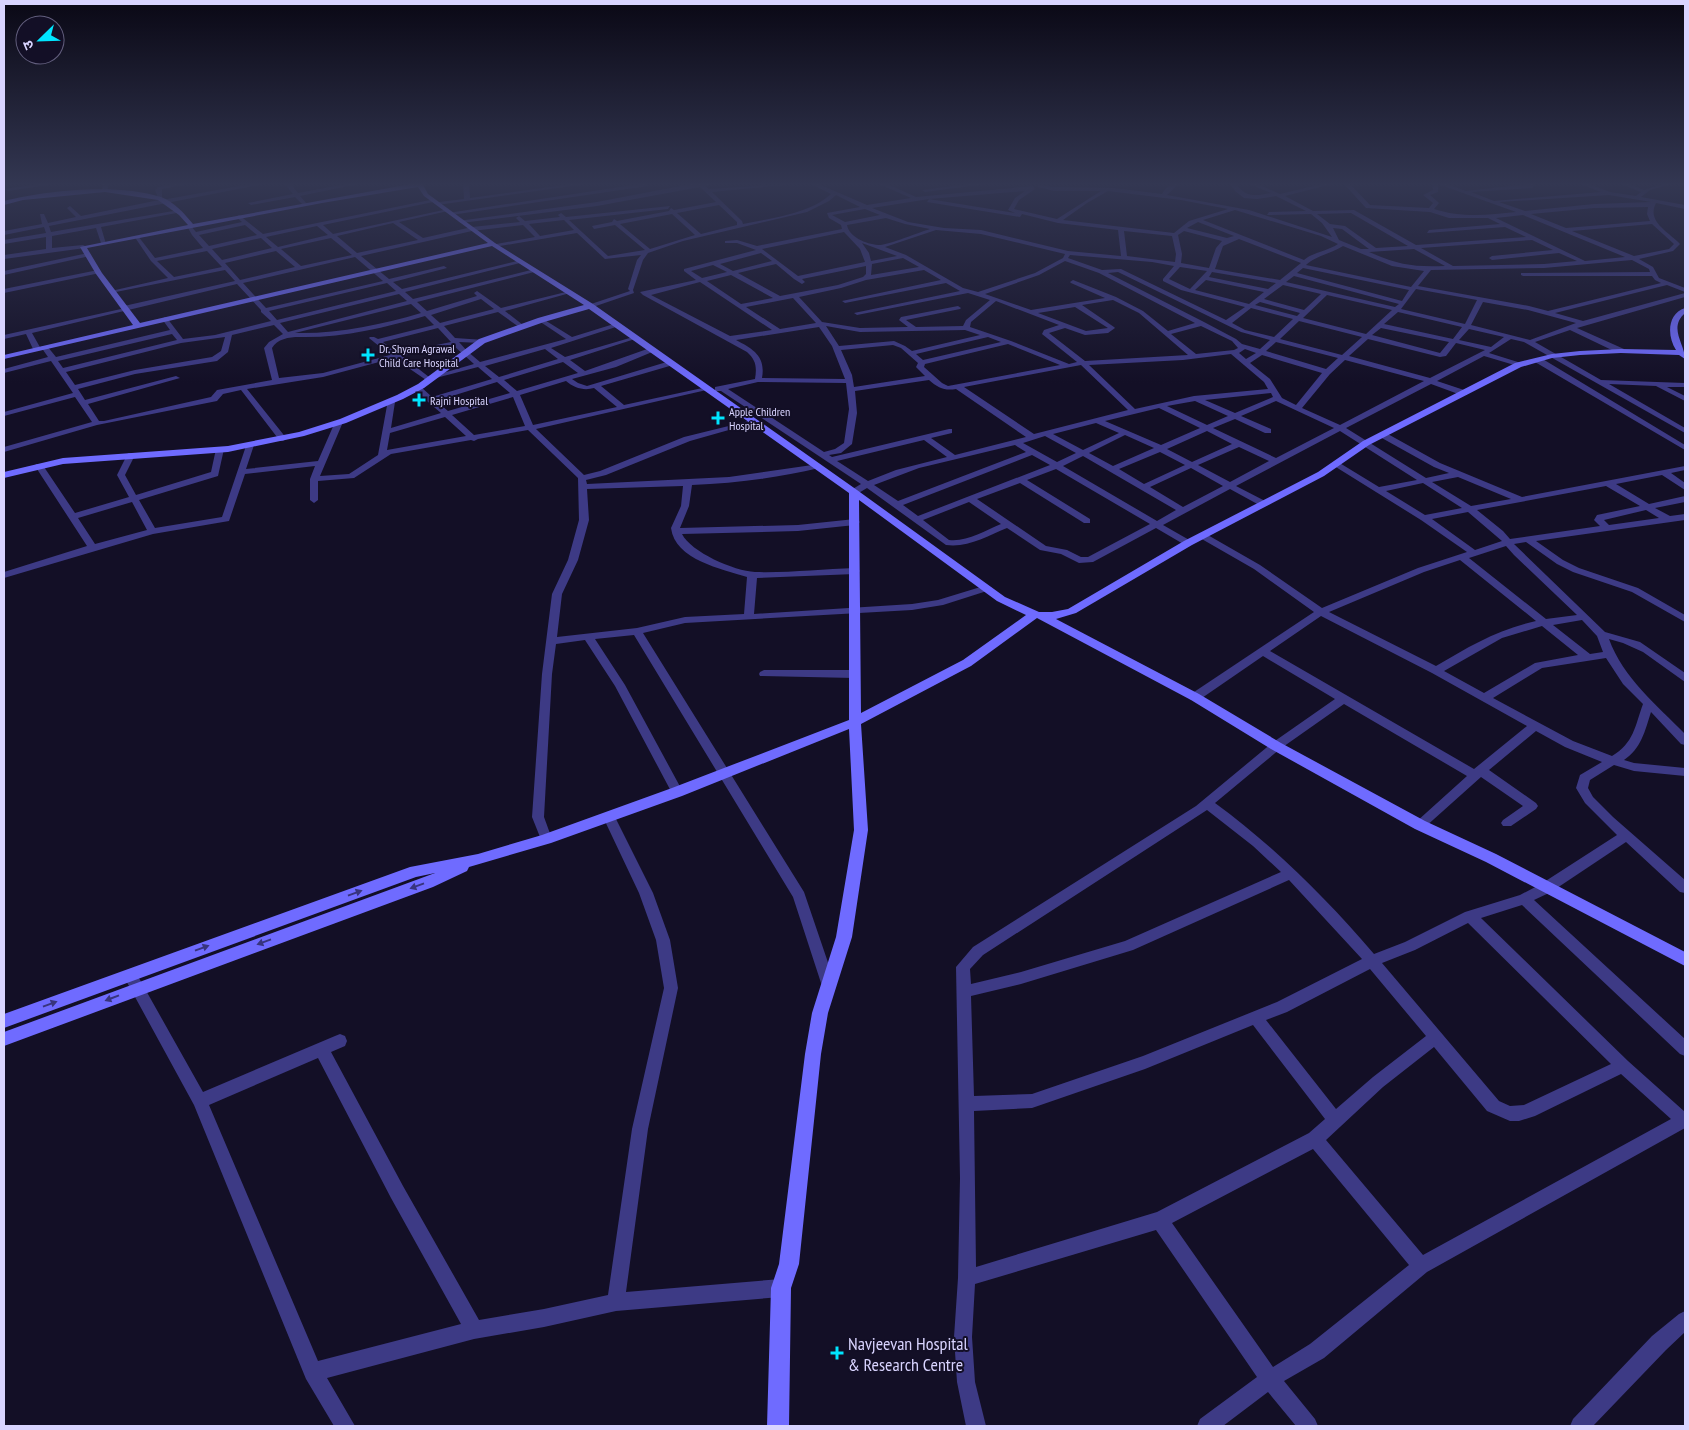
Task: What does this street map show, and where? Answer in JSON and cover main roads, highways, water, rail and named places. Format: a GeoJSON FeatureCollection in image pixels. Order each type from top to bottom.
{"type":"FeatureCollection","features":[{"type":"Feature","properties":{"kind":"place","name":"Dr. Shyam Agrawal Child Care Hospital"},"geometry":{"type":"Point","coordinates":[368,355]}},
{"type":"Feature","properties":{"kind":"place","name":"Rajni Hospital"},"geometry":{"type":"Point","coordinates":[419,400]}},
{"type":"Feature","properties":{"kind":"place","name":"Apple Children Hospital"},"geometry":{"type":"Point","coordinates":[718,418]}},
{"type":"Feature","properties":{"kind":"place","name":"Navjeevan Hospital & Research Centre"},"geometry":{"type":"Point","coordinates":[837,1353]}}]}
